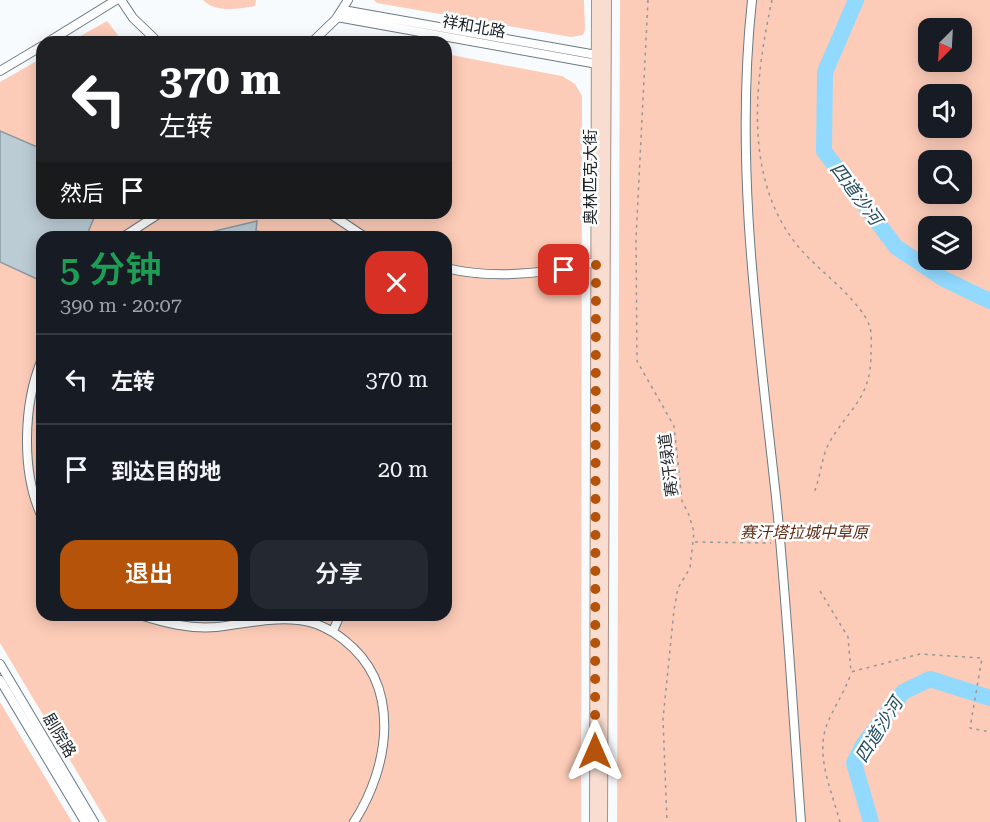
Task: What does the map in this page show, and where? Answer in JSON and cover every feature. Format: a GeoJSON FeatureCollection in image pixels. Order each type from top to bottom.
{"type":"FeatureCollection","features":[{"type":"Feature","properties":{"kind":"main road","name":"奥林匹克大街"},"geometry":{"type":"LineString","coordinates":[[597,0],[601,60],[602,822]]}},
{"type":"Feature","properties":{"kind":"main road","name":"奥林匹克大街"},"geometry":{"type":"LineString","coordinates":[[595,822],[596,262],[601,60],[606,0]]}},
{"type":"Feature","properties":{"kind":"street"},"geometry":{"type":"LineString","coordinates":[[58,36],[116,0]]}},
{"type":"Feature","properties":{"kind":"street"},"geometry":{"type":"LineString","coordinates":[[121,0],[133,18],[152,36]]}},
{"type":"Feature","properties":{"kind":"street"},"geometry":{"type":"LineString","coordinates":[[318,36],[340,13],[348,0]]}},
{"type":"Feature","properties":{"kind":"street"},"geometry":{"type":"LineString","coordinates":[[752,0],[743,107],[751,266],[780,543],[801,822]]}},
{"type":"Feature","properties":{"kind":"street","name":"祥和北路"},"geometry":{"type":"LineString","coordinates":[[340,13],[601,60]]}},
{"type":"Feature","properties":{"kind":"street"},"geometry":{"type":"LineString","coordinates":[[0,71],[36,50]]}},
{"type":"Feature","properties":{"kind":"street"},"geometry":{"type":"LineString","coordinates":[[132,231],[151,219]]}},
{"type":"Feature","properties":{"kind":"street"},"geometry":{"type":"LineString","coordinates":[[338,219],[356,231]]}},
{"type":"Feature","properties":{"kind":"street"},"geometry":{"type":"LineString","coordinates":[[452,269],[530,273],[564,270],[596,262]]}},
{"type":"Feature","properties":{"kind":"street"},"geometry":{"type":"LineString","coordinates":[[36,383],[26,424],[28,468],[36,496]]}},
{"type":"Feature","properties":{"kind":"street"},"geometry":{"type":"LineString","coordinates":[[158,621],[173,626],[204,627],[263,621]]}},
{"type":"Feature","properties":{"kind":"street"},"geometry":{"type":"LineString","coordinates":[[303,621],[333,631],[357,650],[380,684],[385,713],[378,774],[366,804],[354,822]]}},
{"type":"Feature","properties":{"kind":"street"},"geometry":{"type":"LineString","coordinates":[[333,631],[337,621]]}},
{"type":"Feature","properties":{"kind":"street","name":"剧院路"},"geometry":{"type":"LineString","coordinates":[[0,664],[94,822]]}},
{"type":"Feature","properties":{"kind":"street","name":"剧院路"},"geometry":{"type":"LineString","coordinates":[[0,680],[85,822]]}},
{"type":"Feature","properties":{"kind":"path","name":"赛汗绿道"},"geometry":{"type":"LineString","coordinates":[[648,0],[636,238],[637,361],[674,426],[682,501],[689,515],[694,542],[690,568],[678,588],[674,610],[663,719],[667,822]]}},
{"type":"Feature","properties":{"kind":"path"},"geometry":{"type":"LineString","coordinates":[[772,0],[759,95],[759,164],[765,187],[789,237],[860,310],[870,328],[871,369],[867,386],[829,444],[821,477],[813,495]]}},
{"type":"Feature","properties":{"kind":"path"},"geometry":{"type":"LineString","coordinates":[[694,542],[780,543]]}},
{"type":"Feature","properties":{"kind":"path"},"geometry":{"type":"LineString","coordinates":[[820,591],[848,638],[851,672],[823,741],[825,772],[840,822]]}},
{"type":"Feature","properties":{"kind":"path"},"geometry":{"type":"LineString","coordinates":[[851,672],[920,654],[982,657],[970,728],[990,732]]}},
{"type":"Feature","properties":{"kind":"green space"},"geometry":{"type":"Polygon","coordinates":[[[203,0],[256,0],[255,6],[228,9],[214,7],[203,0]]]}},
{"type":"Feature","properties":{"kind":"green space"},"geometry":{"type":"Polygon","coordinates":[[[374,0],[584,0],[585,29],[583,35],[571,37],[377,3],[374,0]]]}},
{"type":"Feature","properties":{"kind":"green space","name":"赛汗塔拉城中草原"},"geometry":{"type":"Polygon","coordinates":[[[620,0],[990,0],[990,822],[617,822],[620,0]]]}},
{"type":"Feature","properties":{"kind":"green space"},"geometry":{"type":"Polygon","coordinates":[[[107,21],[118,36],[81,36],[107,21]]]}},
{"type":"Feature","properties":{"kind":"green space"},"geometry":{"type":"Polygon","coordinates":[[[452,55],[562,76],[575,84],[582,96],[581,822],[107,822],[0,643],[0,82],[36,61],[36,219],[452,219],[452,55]]]}},
{"type":"Feature","properties":{"kind":"green space"},"geometry":{"type":"Polygon","coordinates":[[[0,702],[72,822],[0,822],[0,702]]]}},
{"type":"Feature","properties":{"kind":"building"},"geometry":{"type":"Polygon","coordinates":[[[0,131],[36,146],[36,219],[94,219],[88,231],[36,231],[36,279],[0,262],[0,131]]]}},
{"type":"Feature","properties":{"kind":"building"},"geometry":{"type":"Polygon","coordinates":[[[257,221],[256,231],[215,231],[257,221]]]}},
{"type":"Feature","properties":{"kind":"waterway","name":"四道沙河"},"geometry":{"type":"LineString","coordinates":[[856,0],[825,72],[824,151],[896,247],[944,279],[990,301]]}},
{"type":"Feature","properties":{"kind":"waterway","name":"四道沙河"},"geometry":{"type":"LineString","coordinates":[[871,822],[854,763],[863,745],[903,692],[930,679],[990,698]]}},
{"type":"Feature","properties":{"kind":"route"},"geometry":{"type":"LineString","coordinates":[[564,270],[596,262],[595,751]]}}]}
